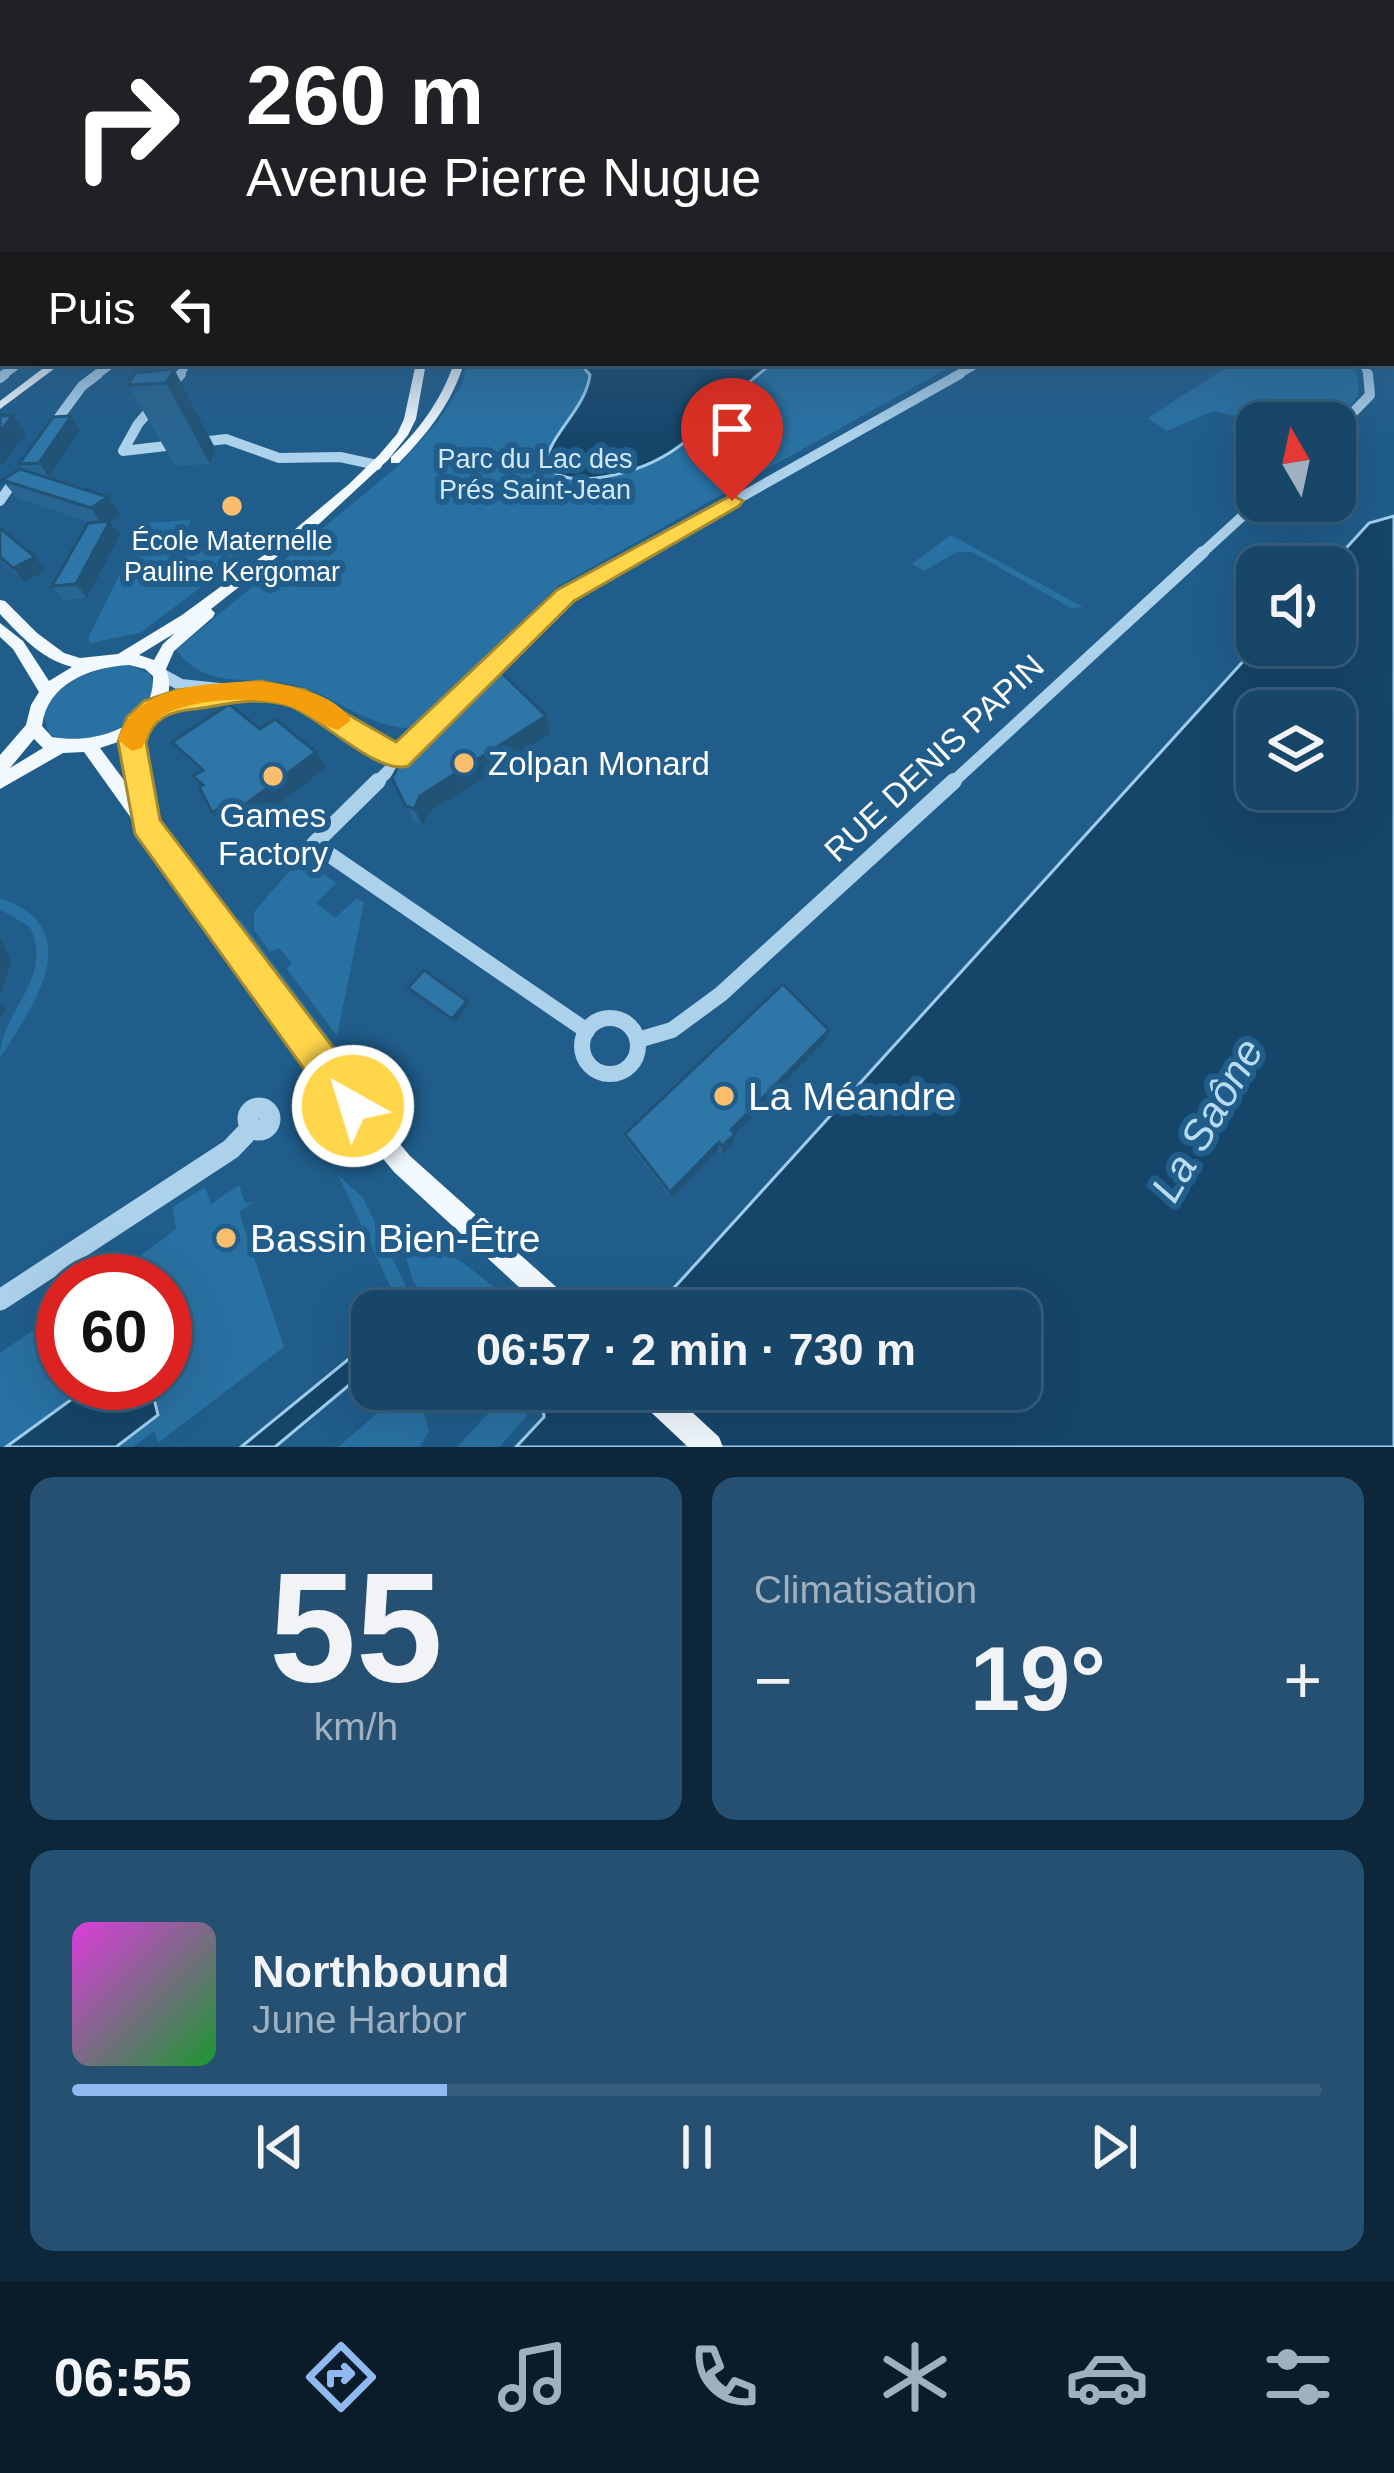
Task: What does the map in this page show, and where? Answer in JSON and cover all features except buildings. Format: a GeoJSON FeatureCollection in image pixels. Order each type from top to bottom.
{"type":"FeatureCollection","features":[{"type":"Feature","properties":{"kind":"main road"},"geometry":{"type":"LineString","coordinates":[[0,402],[40,366]]}},
{"type":"Feature","properties":{"kind":"main road"},"geometry":{"type":"LineString","coordinates":[[0,402],[53,366]]}},
{"type":"Feature","properties":{"kind":"main road"},"geometry":{"type":"LineString","coordinates":[[119,659],[156,639],[233,582],[376,465],[406,430],[420,366]]}},
{"type":"Feature","properties":{"kind":"main road"},"geometry":{"type":"LineString","coordinates":[[34,727],[59,747],[89,746],[136,724],[154,709],[162,692],[160,672],[175,640],[401,454],[429,424],[458,366]]}},
{"type":"Feature","properties":{"kind":"main road"},"geometry":{"type":"LineString","coordinates":[[0,605],[58,657],[92,664],[145,661],[160,672]]}},
{"type":"Feature","properties":{"kind":"main road"},"geometry":{"type":"LineString","coordinates":[[0,628],[18,645],[48,693]]}},
{"type":"Feature","properties":{"kind":"main road"},"geometry":{"type":"LineString","coordinates":[[0,767],[34,727],[36,710],[48,693],[92,664]]}},
{"type":"Feature","properties":{"kind":"main road"},"geometry":{"type":"LineString","coordinates":[[136,724],[132,742],[146,824]]}},
{"type":"Feature","properties":{"kind":"main road"},"geometry":{"type":"LineString","coordinates":[[89,746],[329,1076],[403,1164],[541,1290]]}},
{"type":"Feature","properties":{"kind":"main road"},"geometry":{"type":"LineString","coordinates":[[0,782],[59,747]]}},
{"type":"Feature","properties":{"kind":"main road"},"geometry":{"type":"LineString","coordinates":[[670,1410],[710,1447]]}},
{"type":"Feature","properties":{"kind":"street"},"geometry":{"type":"LineString","coordinates":[[46,436],[82,386],[109,366]]}},
{"type":"Feature","properties":{"kind":"street"},"geometry":{"type":"LineString","coordinates":[[185,366],[172,391],[143,412],[123,451],[226,439],[279,458],[340,457],[376,465]]}},
{"type":"Feature","properties":{"kind":"street"},"geometry":{"type":"LineString","coordinates":[[638,1040],[630,1024],[614,1017],[596,1022],[587,1031],[314,844],[566,596],[974,366]]}},
{"type":"Feature","properties":{"kind":"street"},"geometry":{"type":"LineString","coordinates":[[1356,409],[1370,395],[1364,366]]}},
{"type":"Feature","properties":{"kind":"street"},"geometry":{"type":"LineString","coordinates":[[0,501],[24,466]]}},
{"type":"Feature","properties":{"kind":"street","name":"RUE DENIS PAPIN"},"geometry":{"type":"LineString","coordinates":[[587,1031],[582,1042],[585,1060],[603,1075],[616,1074],[632,1064],[638,1040],[672,1030],[721,994],[1236,522]]}},
{"type":"Feature","properties":{"kind":"street"},"geometry":{"type":"LineString","coordinates":[[160,672],[181,686],[296,697],[398,758]]}},
{"type":"Feature","properties":{"kind":"street"},"geometry":{"type":"LineString","coordinates":[[154,709],[201,695],[260,691]]}},
{"type":"Feature","properties":{"kind":"street"},"geometry":{"type":"LineString","coordinates":[[0,1300],[231,1149],[250,1129]]}},
{"type":"Feature","properties":{"kind":"green space","name":"Parc du Lac des Prés Saint-Jean"},"geometry":{"type":"Polygon","coordinates":[[[467,366],[952,366],[558,586],[413,728],[372,720],[289,684],[204,673],[176,650],[398,466],[439,420],[462,384],[467,366]]]}},
{"type":"Feature","properties":{"kind":"green space"},"geometry":{"type":"Polygon","coordinates":[[[1228,366],[1352,366],[1356,373],[1359,389],[1353,402],[1236,402],[1236,416],[1213,411],[1167,431],[1148,418],[1228,366]]]}},
{"type":"Feature","properties":{"kind":"green space"},"geometry":{"type":"Polygon","coordinates":[[[191,520],[183,540],[273,533],[140,633],[90,643],[88,638],[145,523],[191,520]]]}},
{"type":"Feature","properties":{"kind":"green space"},"geometry":{"type":"Polygon","coordinates":[[[951,535],[1083,607],[1071,608],[972,552],[957,552],[924,571],[912,564],[951,535]]]}},
{"type":"Feature","properties":{"kind":"green space"},"geometry":{"type":"Polygon","coordinates":[[[126,664],[149,673],[155,685],[125,723],[81,741],[49,734],[43,713],[59,692],[88,673],[126,664]]]}},
{"type":"Feature","properties":{"kind":"green space"},"geometry":{"type":"Polygon","coordinates":[[[301,858],[336,883],[316,903],[335,918],[357,898],[364,903],[337,1036],[287,969],[292,963],[279,948],[270,952],[254,930],[254,912],[301,858]]]}},
{"type":"Feature","properties":{"kind":"green space"},"geometry":{"type":"Polygon","coordinates":[[[0,898],[27,912],[43,929],[48,949],[38,993],[0,1058],[8,1025],[31,979],[36,946],[30,927],[0,909],[0,898]]]}},
{"type":"Feature","properties":{"kind":"green space"},"geometry":{"type":"Polygon","coordinates":[[[240,919],[351,1067],[354,1088],[230,928],[240,919]]]}},
{"type":"Feature","properties":{"kind":"green space"},"geometry":{"type":"Polygon","coordinates":[[[338,1175],[363,1198],[408,1290],[392,1290],[338,1175]]]}},
{"type":"Feature","properties":{"kind":"green space"},"geometry":{"type":"Polygon","coordinates":[[[239,1185],[245,1203],[253,1202],[239,1212],[284,1347],[158,1443],[154,1431],[133,1447],[0,1447],[0,1353],[36,1328],[36,1410],[192,1410],[192,1254],[143,1254],[176,1229],[173,1207],[205,1187],[211,1204],[239,1185]]]}},
{"type":"Feature","properties":{"kind":"green space"},"geometry":{"type":"Polygon","coordinates":[[[398,1232],[462,1262],[493,1286],[490,1290],[419,1290],[398,1232]]]}},
{"type":"Feature","properties":{"kind":"green space"},"geometry":{"type":"Polygon","coordinates":[[[381,1410],[424,1410],[429,1431],[420,1447],[338,1447],[381,1410]]]}},
{"type":"Feature","properties":{"kind":"green space"},"geometry":{"type":"Polygon","coordinates":[[[491,1410],[523,1410],[527,1416],[499,1447],[457,1447],[491,1410]]]}},
{"type":"Feature","properties":{"kind":"water"},"geometry":{"type":"Polygon","coordinates":[[[582,366],[769,366],[694,434],[653,462],[596,478],[562,476],[545,464],[590,375],[582,366]]]}},
{"type":"Feature","properties":{"kind":"water","name":"La Saône"},"geometry":{"type":"Polygon","coordinates":[[[1394,516],[1394,1447],[516,1447],[544,1417],[543,1410],[1041,1410],[1041,1290],[672,1290],[1239,666],[1356,666],[1356,546],[1348,546],[1369,523],[1394,516]]]}},
{"type":"Feature","properties":{"kind":"water"},"geometry":{"type":"Polygon","coordinates":[[[351,1357],[351,1384],[275,1447],[241,1447],[351,1357]]]}},
{"type":"Feature","properties":{"kind":"water"},"geometry":{"type":"Polygon","coordinates":[[[57,1410],[157,1410],[158,1415],[116,1447],[6,1447],[57,1410]]]}},
{"type":"Feature","properties":{"kind":"slow traffic"},"geometry":{"type":"LineString","coordinates":[[132,740],[136,724],[154,709],[201,695],[260,691],[296,697],[338,720]]}},
{"type":"Feature","properties":{"kind":"place","name":"École Maternelle Pauline Kergomar"},"geometry":{"type":"Point","coordinates":[232,506]}},
{"type":"Feature","properties":{"kind":"place","name":"Zolpan Monard"},"geometry":{"type":"Point","coordinates":[464,763]}},
{"type":"Feature","properties":{"kind":"place","name":"Games Factory"},"geometry":{"type":"Point","coordinates":[273,776]}},
{"type":"Feature","properties":{"kind":"place","name":"La Méandre"},"geometry":{"type":"Point","coordinates":[724,1096]}},
{"type":"Feature","properties":{"kind":"place","name":"Bassin Bien-Être"},"geometry":{"type":"Point","coordinates":[226,1238]}},
{"type":"Feature","properties":{"kind":"route"},"geometry":{"type":"LineString","coordinates":[[353,1106],[146,824],[132,742],[136,724],[154,709],[177,700],[260,691],[296,697],[398,758],[566,596],[732,501]]}}]}
